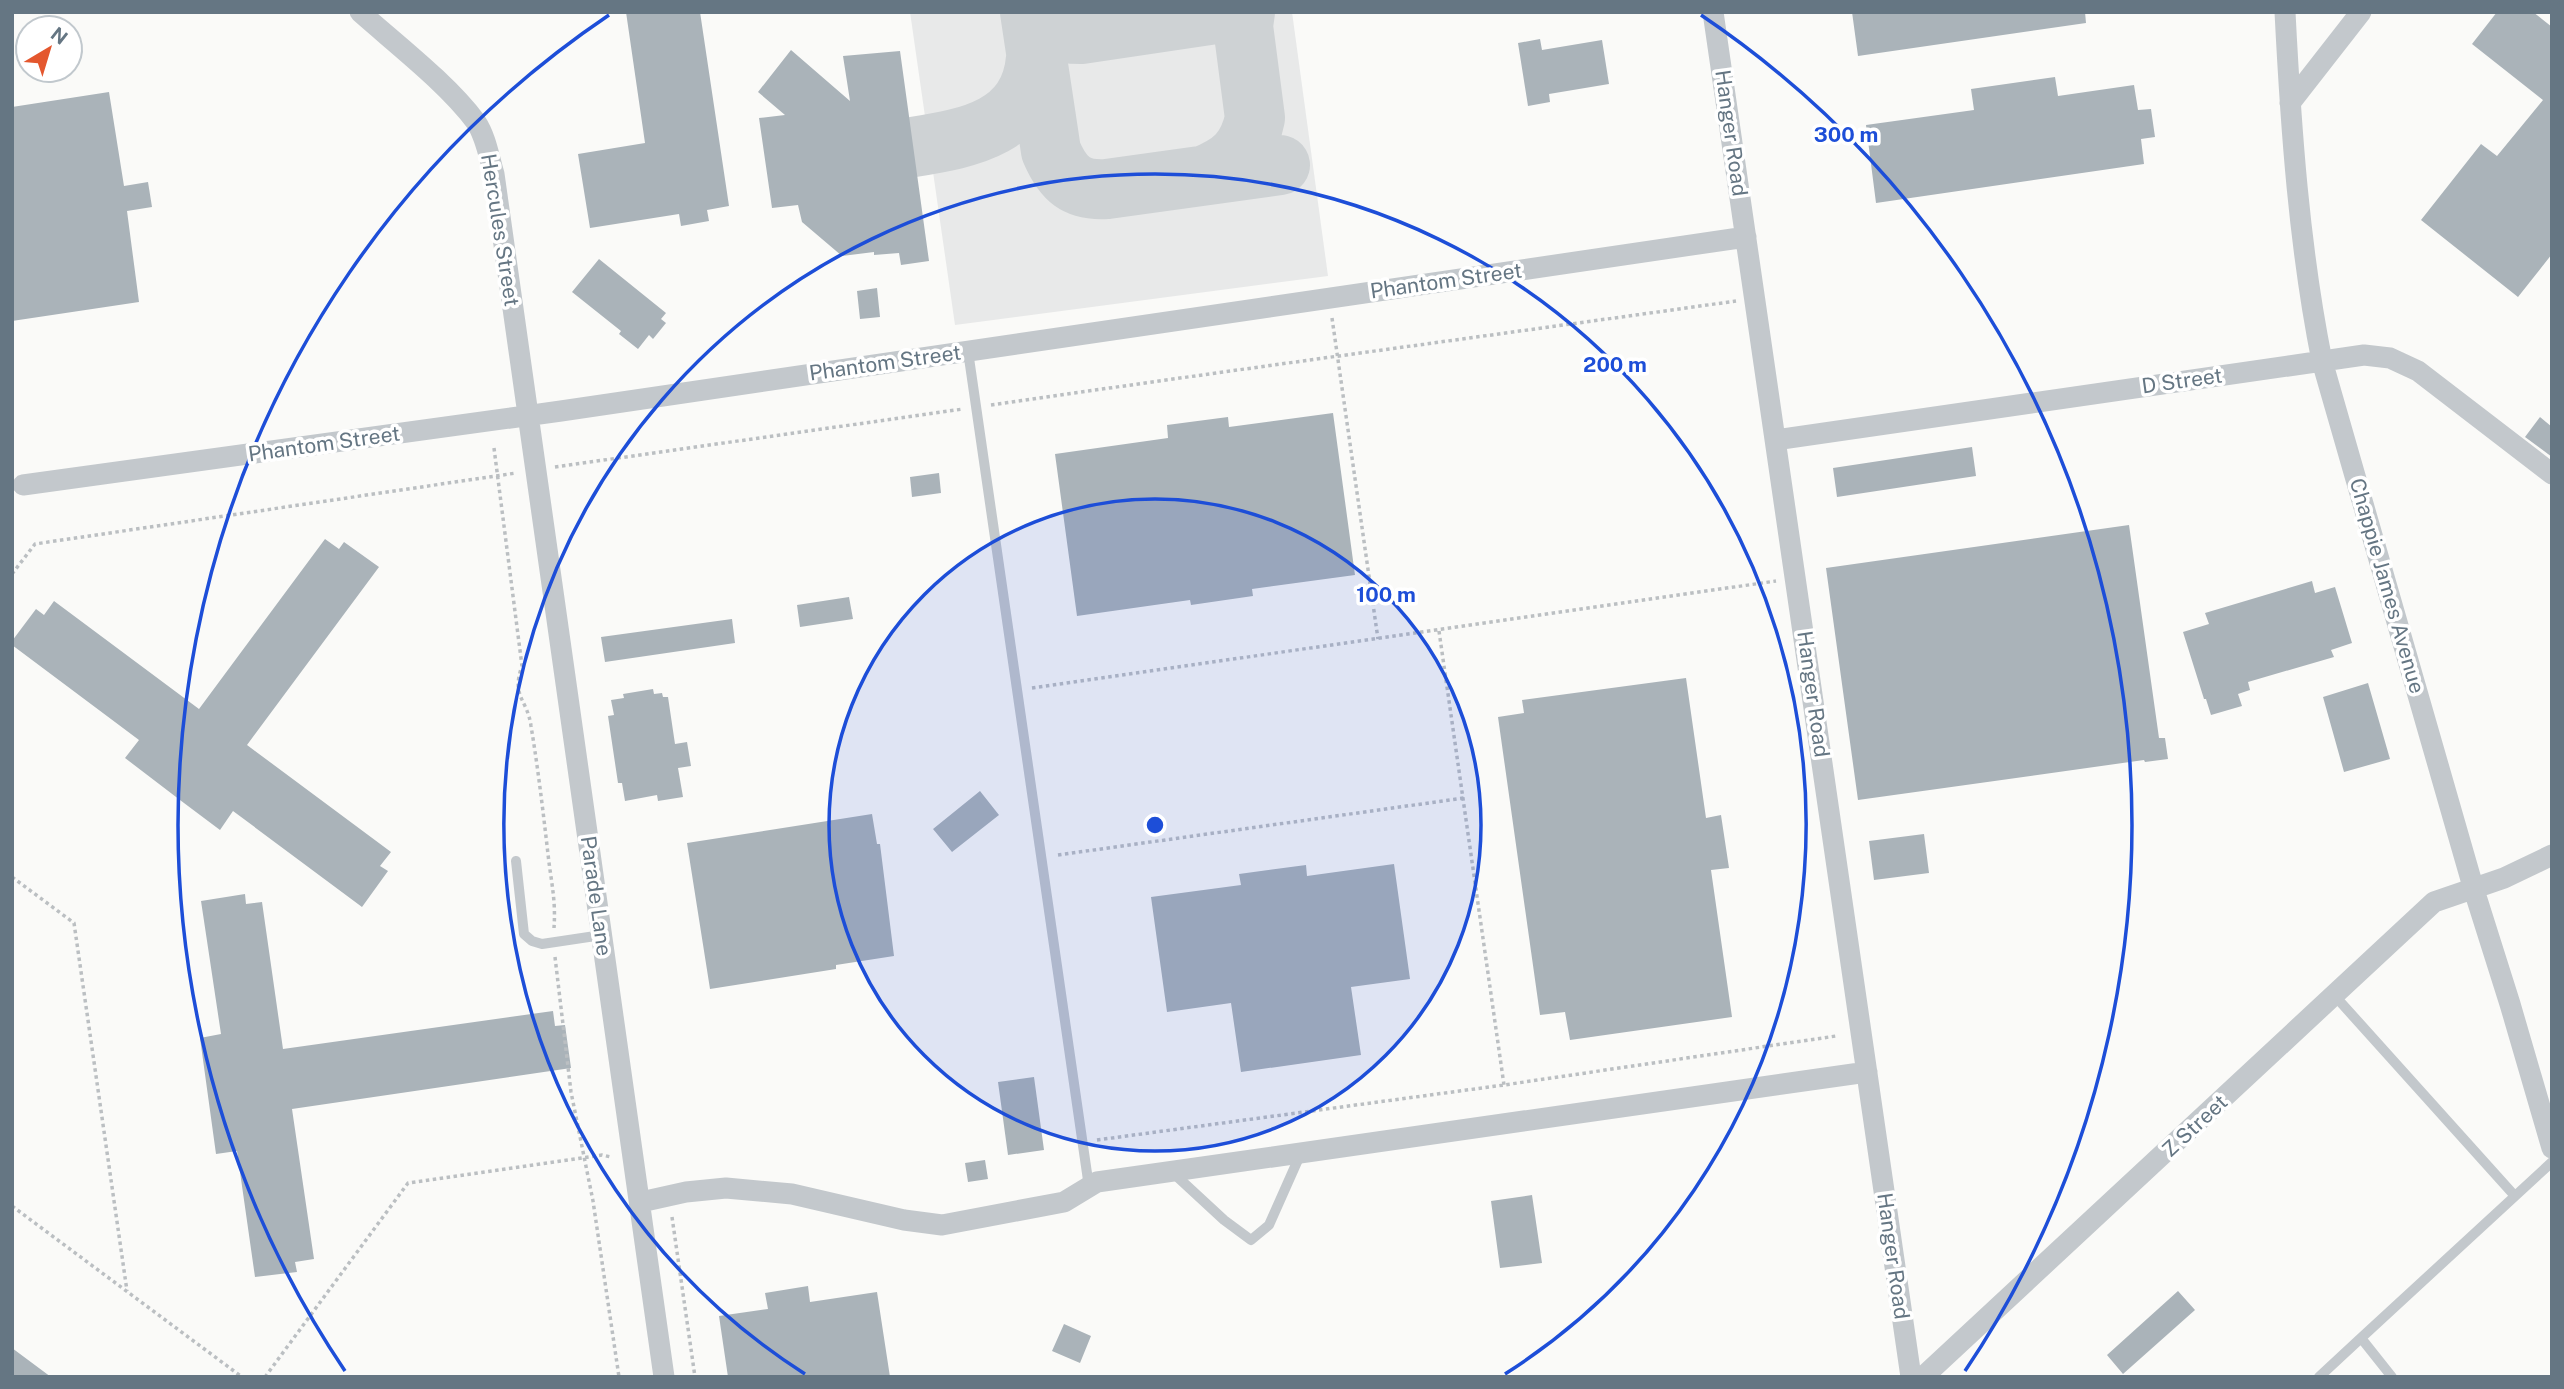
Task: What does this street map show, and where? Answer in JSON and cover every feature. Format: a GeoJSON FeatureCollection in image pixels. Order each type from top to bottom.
{"type":"FeatureCollection","features":[{"type":"Feature","properties":{"kind":"street","name":"Hercules Street"},"geometry":{"type":"LineString","coordinates":[[360,12],[452,95],[477,124],[487,145],[494,174],[527,416]]}},
{"type":"Feature","properties":{"kind":"street","name":"Hanger Road"},"geometry":{"type":"LineString","coordinates":[[1713,12],[1911,1377]]}},
{"type":"Feature","properties":{"kind":"street","name":"Chappie James Avenue"},"geometry":{"type":"LineString","coordinates":[[2285,12],[2290,103],[2308,290],[2322,361],[2474,890],[2552,1148]]}},
{"type":"Feature","properties":{"kind":"street"},"geometry":{"type":"LineString","coordinates":[[2290,103],[2361,12]]}},
{"type":"Feature","properties":{"kind":"street","name":"Phantom Street"},"geometry":{"type":"LineString","coordinates":[[18,485],[527,416],[1746,237]]}},
{"type":"Feature","properties":{"kind":"street","name":"D Street"},"geometry":{"type":"LineString","coordinates":[[1776,440],[2364,355],[2390,358],[2418,371],[2552,474]]}},
{"type":"Feature","properties":{"kind":"street","name":"Parade Lane"},"geometry":{"type":"LineString","coordinates":[[527,416],[664,1377]]}},
{"type":"Feature","properties":{"kind":"street","name":"Z Street"},"geometry":{"type":"LineString","coordinates":[[1923,1377],[2434,902],[2474,890],[2552,855]]}},
{"type":"Feature","properties":{"kind":"street"},"geometry":{"type":"LineString","coordinates":[[640,1202],[726,1188],[792,1194],[904,1220],[942,1224],[1064,1202],[1097,1182],[1867,1072]]}},
{"type":"Feature","properties":{"kind":"lane"},"geometry":{"type":"LineString","coordinates":[[968,351],[1089,1187]]}},
{"type":"Feature","properties":{"kind":"lane"},"geometry":{"type":"LineString","coordinates":[[516,861],[524,934],[532,941],[542,944],[602,935]]}},
{"type":"Feature","properties":{"kind":"lane"},"geometry":{"type":"LineString","coordinates":[[2335,996],[2514,1195]]}},
{"type":"Feature","properties":{"kind":"lane"},"geometry":{"type":"LineString","coordinates":[[1171,1171],[1224,1220],[1251,1240],[1269,1225],[1301,1153]]}},
{"type":"Feature","properties":{"kind":"lane"},"geometry":{"type":"LineString","coordinates":[[2319,1377],[2552,1162]]}},
{"type":"Feature","properties":{"kind":"lane"},"geometry":{"type":"LineString","coordinates":[[2361,1338],[2392,1377]]}},
{"type":"Feature","properties":{"kind":"path"},"geometry":{"type":"LineString","coordinates":[[1329,298],[1378,639]]}},
{"type":"Feature","properties":{"kind":"path"},"geometry":{"type":"LineString","coordinates":[[12,574],[35,544],[498,475],[1755,298]]}},
{"type":"Feature","properties":{"kind":"path"},"geometry":{"type":"LineString","coordinates":[[494,448],[498,475]]}},
{"type":"Feature","properties":{"kind":"path"},"geometry":{"type":"LineString","coordinates":[[1018,690],[1796,579]]}},
{"type":"Feature","properties":{"kind":"path"},"geometry":{"type":"LineString","coordinates":[[1438,631],[1504,1085]]}},
{"type":"Feature","properties":{"kind":"path"},"geometry":{"type":"LineString","coordinates":[[1042,858],[1464,798]]}},
{"type":"Feature","properties":{"kind":"path"},"geometry":{"type":"LineString","coordinates":[[12,877],[74,923],[127,1291]]}},
{"type":"Feature","properties":{"kind":"path"},"geometry":{"type":"LineString","coordinates":[[1083,1142],[1504,1085],[1836,1036]]}},
{"type":"Feature","properties":{"kind":"path"},"geometry":{"type":"LineString","coordinates":[[265,1377],[408,1183],[602,1155],[635,1162]]}},
{"type":"Feature","properties":{"kind":"path"},"geometry":{"type":"LineString","coordinates":[[670,1196],[695,1377]]}},
{"type":"Feature","properties":{"kind":"path"},"geometry":{"type":"LineString","coordinates":[[12,1206],[242,1377]]}},
{"type":"Feature","properties":{"kind":"shaded area"},"geometry":{"type":"Polygon","coordinates":[[[910,12],[1292,12],[1328,276],[955,325],[910,12]]]}},
{"type":"Feature","properties":{"kind":"building"},"geometry":{"type":"Polygon","coordinates":[[[626,12],[700,12],[729,206],[707,210],[709,221],[681,226],[679,214],[590,228],[578,154],[645,143],[626,12]]]}},
{"type":"Feature","properties":{"kind":"building"},"geometry":{"type":"Polygon","coordinates":[[[1852,12],[2085,12],[2086,23],[1858,56],[1852,12]]]}},
{"type":"Feature","properties":{"kind":"building"},"geometry":{"type":"Polygon","coordinates":[[[2497,12],[2533,12],[2552,27],[2552,254],[2518,297],[2421,220],[2481,144],[2497,156],[2543,100],[2472,44],[2497,12]]]}},
{"type":"Feature","properties":{"kind":"building"},"geometry":{"type":"Polygon","coordinates":[[[1540,39],[1542,50],[1602,40],[1609,84],[1549,94],[1550,102],[1528,106],[1518,43],[1540,39]]]}},
{"type":"Feature","properties":{"kind":"building"},"geometry":{"type":"Polygon","coordinates":[[[791,50],[850,101],[843,56],[900,51],[929,261],[901,265],[899,253],[874,255],[874,252],[842,256],[802,222],[798,205],[772,208],[759,118],[785,115],[758,92],[791,50]]]}},
{"type":"Feature","properties":{"kind":"building"},"geometry":{"type":"Polygon","coordinates":[[[2055,77],[2058,96],[2134,85],[2138,110],[2151,109],[2155,137],[2141,139],[2144,164],[1876,203],[1866,125],[1974,110],[1971,89],[2055,77]]]}},
{"type":"Feature","properties":{"kind":"building"},"geometry":{"type":"Polygon","coordinates":[[[109,92],[124,186],[148,182],[152,207],[127,211],[139,302],[12,321],[12,107],[109,92]]]}},
{"type":"Feature","properties":{"kind":"building"},"geometry":{"type":"Polygon","coordinates":[[[599,259],[666,313],[661,319],[666,323],[653,339],[649,335],[638,349],[619,334],[621,331],[572,292],[599,259]]]}},
{"type":"Feature","properties":{"kind":"building"},"geometry":{"type":"Polygon","coordinates":[[[877,288],[880,317],[860,319],[857,291],[877,288]]]}},
{"type":"Feature","properties":{"kind":"building"},"geometry":{"type":"Polygon","coordinates":[[[1333,413],[1355,575],[1252,589],[1253,596],[1191,605],[1190,600],[1077,616],[1055,454],[1168,438],[1167,425],[1228,417],[1229,427],[1333,413]]]}},
{"type":"Feature","properties":{"kind":"building"},"geometry":{"type":"Polygon","coordinates":[[[2540,417],[2552,427],[2552,457],[2525,437],[2540,417]]]}},
{"type":"Feature","properties":{"kind":"building"},"geometry":{"type":"Polygon","coordinates":[[[1972,447],[1976,476],[1837,497],[1833,468],[1972,447]]]}},
{"type":"Feature","properties":{"kind":"building"},"geometry":{"type":"Polygon","coordinates":[[[939,473],[941,493],[912,497],[910,477],[939,473]]]}},
{"type":"Feature","properties":{"kind":"building"},"geometry":{"type":"Polygon","coordinates":[[[2129,525],[2159,738],[2165,738],[2168,759],[2144,760],[1858,800],[1826,568],[2129,525]]]}},
{"type":"Feature","properties":{"kind":"building"},"geometry":{"type":"Polygon","coordinates":[[[325,539],[339,549],[344,542],[379,567],[247,745],[391,852],[380,866],[388,871],[362,907],[233,811],[220,830],[125,758],[139,740],[12,645],[12,641],[36,609],[44,615],[54,601],[199,709],[325,539]]]}},
{"type":"Feature","properties":{"kind":"building"},"geometry":{"type":"Polygon","coordinates":[[[2312,581],[2315,593],[2335,587],[2352,643],[2331,650],[2334,657],[2248,682],[2250,690],[2238,694],[2242,706],[2211,715],[2183,632],[2209,624],[2205,613],[2312,581]]]}},
{"type":"Feature","properties":{"kind":"building"},"geometry":{"type":"Polygon","coordinates":[[[849,597],[853,619],[800,627],[797,605],[849,597]]]}},
{"type":"Feature","properties":{"kind":"building"},"geometry":{"type":"Polygon","coordinates":[[[732,619],[735,643],[605,662],[601,637],[732,619]]]}},
{"type":"Feature","properties":{"kind":"building"},"geometry":{"type":"Polygon","coordinates":[[[1686,678],[1706,818],[1721,815],[1729,868],[1711,870],[1732,1017],[1570,1040],[1565,1012],[1540,1015],[1498,717],[1524,713],[1522,700],[1686,678]]]}},
{"type":"Feature","properties":{"kind":"building"},"geometry":{"type":"Polygon","coordinates":[[[2368,683],[2390,759],[2344,772],[2323,697],[2368,683]]]}},
{"type":"Feature","properties":{"kind":"building"},"geometry":{"type":"Polygon","coordinates":[[[653,689],[654,694],[662,693],[663,697],[668,697],[675,744],[687,742],[691,766],[678,768],[683,797],[658,801],[657,795],[625,801],[622,783],[618,783],[608,716],[614,715],[611,700],[624,698],[623,694],[653,689]]]}},
{"type":"Feature","properties":{"kind":"building"},"geometry":{"type":"Polygon","coordinates":[[[980,791],[999,815],[952,852],[933,829],[980,791]]]}},
{"type":"Feature","properties":{"kind":"building"},"geometry":{"type":"Polygon","coordinates":[[[872,814],[877,844],[880,844],[894,956],[836,965],[836,969],[710,989],[687,843],[872,814]]]}},
{"type":"Feature","properties":{"kind":"building"},"geometry":{"type":"Polygon","coordinates":[[[1924,834],[1929,873],[1874,880],[1869,841],[1924,834]]]}},
{"type":"Feature","properties":{"kind":"building"},"geometry":{"type":"Polygon","coordinates":[[[1394,864],[1410,979],[1351,987],[1361,1055],[1241,1072],[1231,1003],[1167,1012],[1151,897],[1241,885],[1239,874],[1306,865],[1307,876],[1394,864]]]}},
{"type":"Feature","properties":{"kind":"building"},"geometry":{"type":"Polygon","coordinates":[[[245,894],[246,904],[262,902],[283,1049],[553,1011],[555,1026],[565,1025],[571,1068],[292,1109],[314,1259],[295,1262],[297,1272],[255,1277],[237,1151],[216,1154],[200,1038],[221,1034],[201,901],[245,894]]]}},
{"type":"Feature","properties":{"kind":"building"},"geometry":{"type":"Polygon","coordinates":[[[1034,1077],[1044,1150],[1008,1155],[998,1082],[1034,1077]]]}},
{"type":"Feature","properties":{"kind":"building"},"geometry":{"type":"Polygon","coordinates":[[[985,1160],[988,1179],[968,1182],[965,1163],[985,1160]]]}},
{"type":"Feature","properties":{"kind":"building"},"geometry":{"type":"Polygon","coordinates":[[[1532,1195],[1542,1263],[1500,1268],[1491,1201],[1532,1195]]]}},
{"type":"Feature","properties":{"kind":"building"},"geometry":{"type":"Polygon","coordinates":[[[808,1286],[810,1302],[877,1292],[890,1377],[728,1377],[719,1316],[768,1309],[765,1293],[808,1286]]]}},
{"type":"Feature","properties":{"kind":"building"},"geometry":{"type":"Polygon","coordinates":[[[2178,1291],[2195,1310],[2123,1374],[2107,1355],[2178,1291]]]}},
{"type":"Feature","properties":{"kind":"building"},"geometry":{"type":"Polygon","coordinates":[[[1064,1324],[1091,1336],[1080,1363],[1052,1351],[1064,1324]]]}},
{"type":"Feature","properties":{"kind":"building"},"geometry":{"type":"Polygon","coordinates":[[[12,1348],[51,1377],[12,1377],[12,1348]]]}},
{"type":"Feature","properties":{"kind":"taxiway"},"geometry":{"type":"LineString","coordinates":[[1030,12],[1051,151],[1060,169],[1072,181],[1087,188],[1107,189],[1280,165]]}},
{"type":"Feature","properties":{"kind":"taxiway"},"geometry":{"type":"LineString","coordinates":[[1035,12],[1055,29],[1081,34],[1229,12]]}},
{"type":"Feature","properties":{"kind":"taxiway"},"geometry":{"type":"LineString","coordinates":[[1203,176],[1223,167],[1238,155],[1248,139],[1255,118],[1243,26],[1245,12]]}},
{"type":"Feature","properties":{"kind":"taxiway"},"geometry":{"type":"LineString","coordinates":[[913,147],[955,139],[994,125],[1022,100],[1031,81],[1036,58]]}}]}
